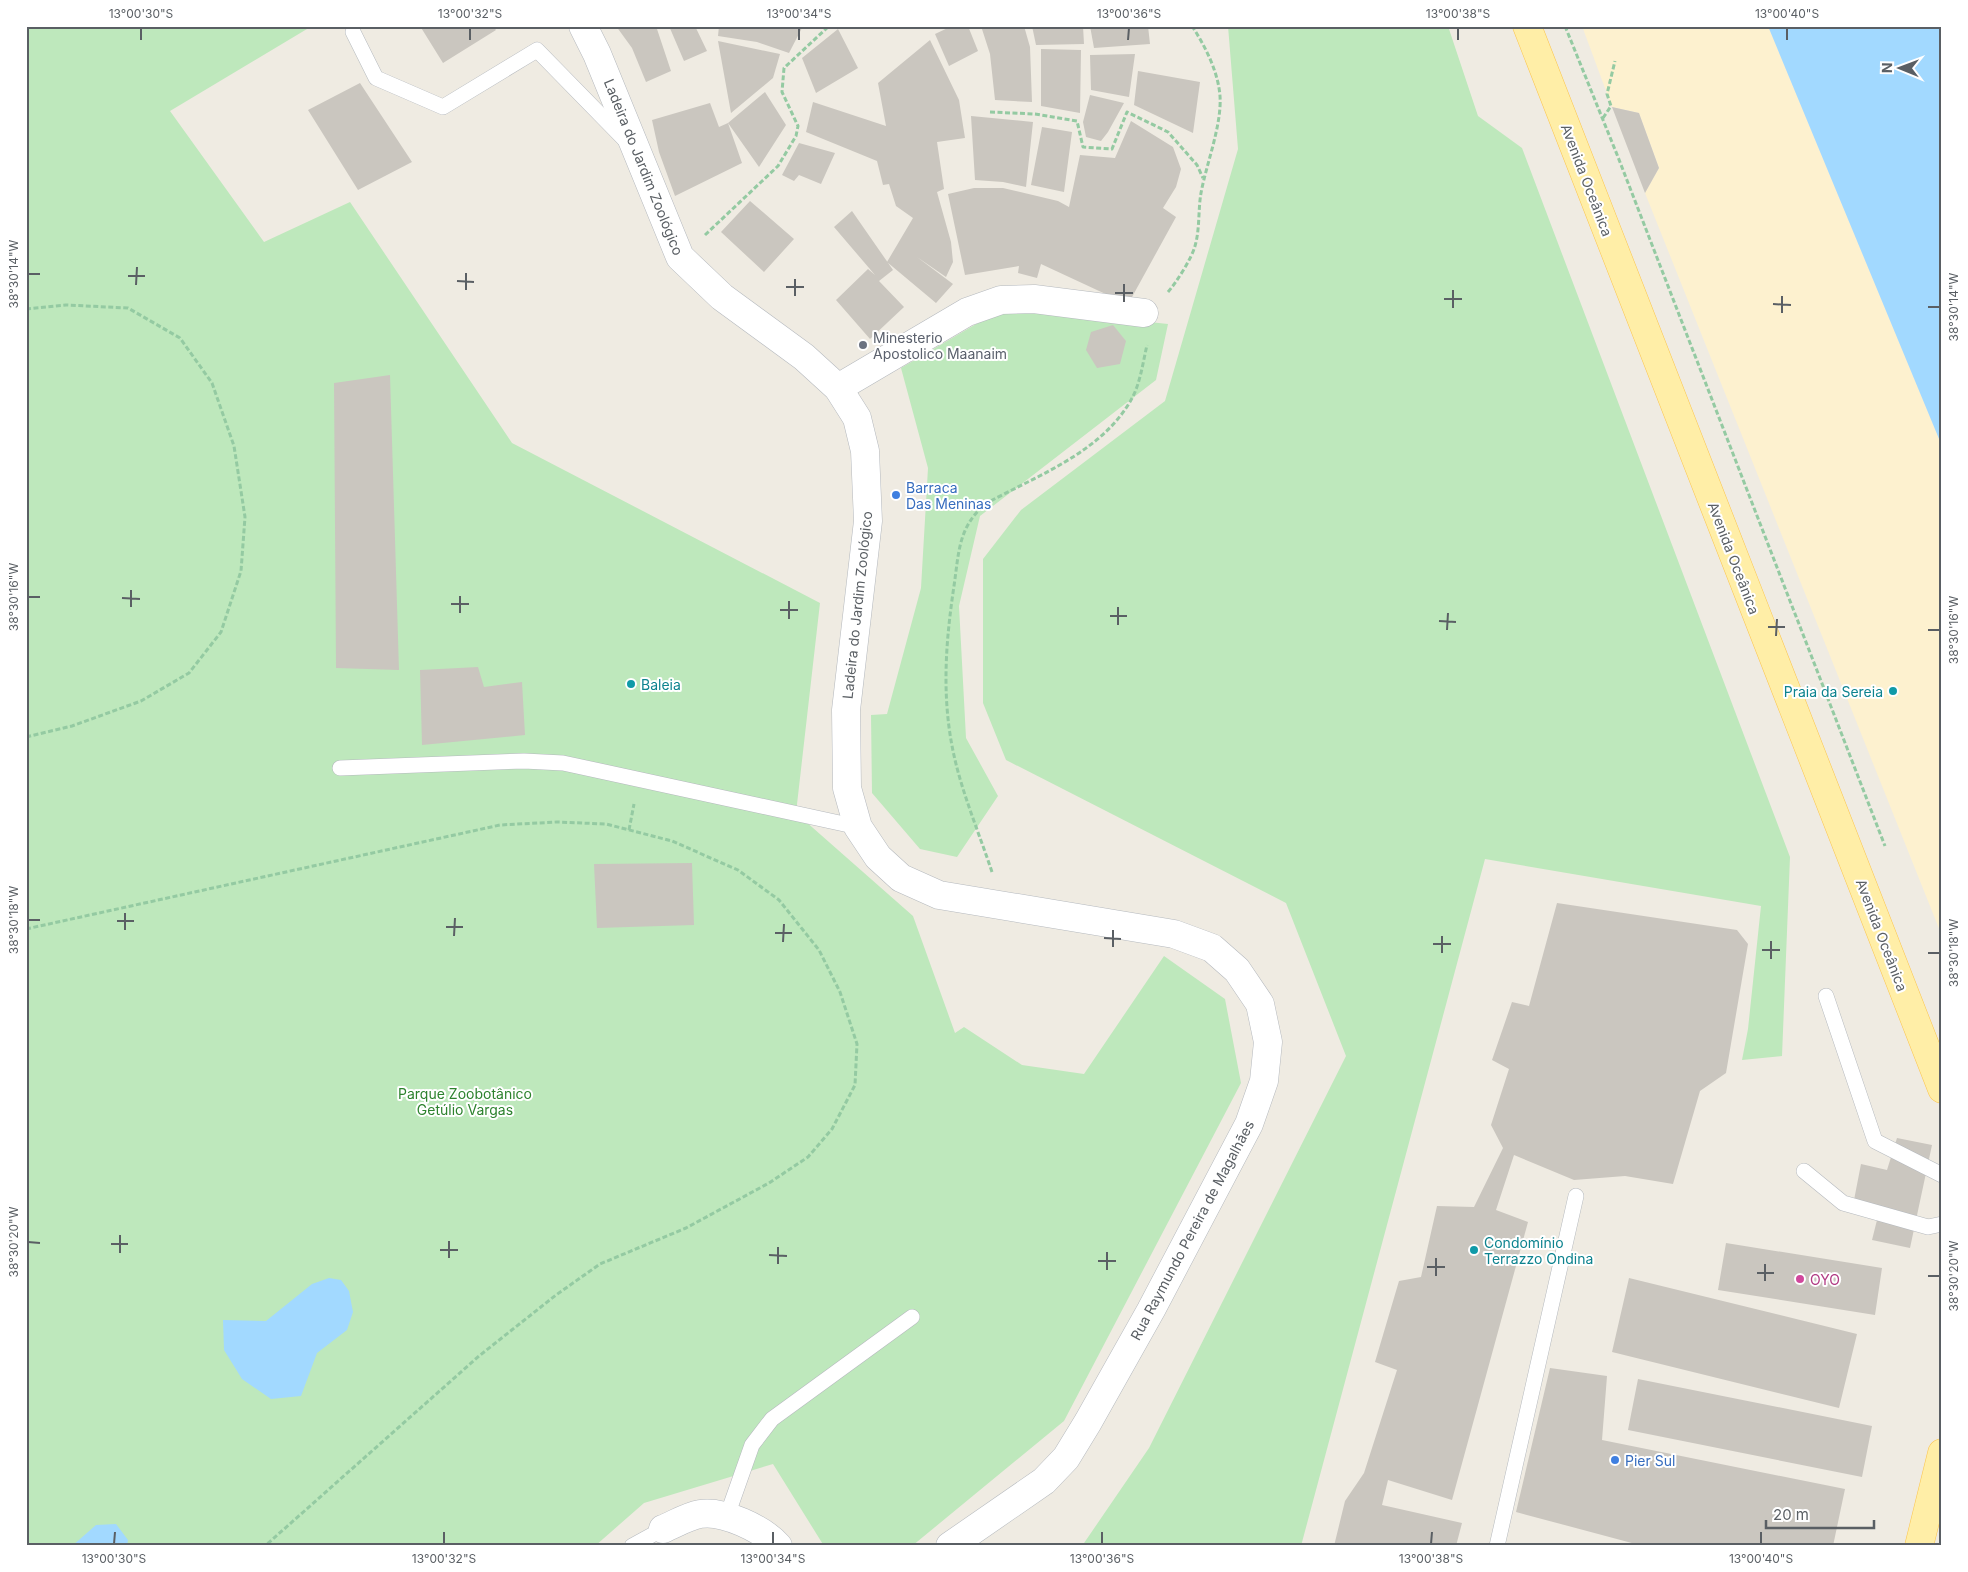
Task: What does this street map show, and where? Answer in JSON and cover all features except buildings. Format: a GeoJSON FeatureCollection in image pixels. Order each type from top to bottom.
{"type":"FeatureCollection","features":[{"type":"Feature","properties":{"kind":"main road","name":"Avenida Oceânica"},"geometry":{"type":"LineString","coordinates":[[1527,26],[1942,1089]]}},
{"type":"Feature","properties":{"kind":"main road"},"geometry":{"type":"LineString","coordinates":[[1920,1546],[1942,1453]]}},
{"type":"Feature","properties":{"kind":"street","name":"Ladeira do Jardim Zoológico"},"geometry":{"type":"LineString","coordinates":[[583,26],[597,54],[680,258],[722,296],[804,357],[838,388],[857,418],[865,451],[868,520],[846,710],[845,748],[847,788],[858,826]]}},
{"type":"Feature","properties":{"kind":"street"},"geometry":{"type":"LineString","coordinates":[[838,388],[967,312],[1001,300],[1034,299],[1146,326]]}},
{"type":"Feature","properties":{"kind":"street","name":"Rua Raymundo Pereira de Magalhães"},"geometry":{"type":"LineString","coordinates":[[858,826],[878,857],[901,878],[939,895],[1174,934],[1212,948],[1237,970],[1260,1004],[1268,1042],[1264,1081],[1249,1124],[1151,1310],[1066,1458],[1044,1481],[950,1546]]}},
{"type":"Feature","properties":{"kind":"street"},"geometry":{"type":"LineString","coordinates":[[663,1529],[700,1514],[727,1516],[753,1528],[778,1546]]}},
{"type":"Feature","properties":{"kind":"lane"},"geometry":{"type":"LineString","coordinates":[[353,32],[376,78],[443,108],[537,50],[638,153]]}},
{"type":"Feature","properties":{"kind":"lane"},"geometry":{"type":"LineString","coordinates":[[340,768],[524,761],[563,763],[858,826]]}},
{"type":"Feature","properties":{"kind":"lane"},"geometry":{"type":"LineString","coordinates":[[1826,996],[1875,1141],[1942,1176]]}},
{"type":"Feature","properties":{"kind":"lane"},"geometry":{"type":"LineString","coordinates":[[1804,1171],[1843,1204],[1928,1227],[1942,1224]]}},
{"type":"Feature","properties":{"kind":"lane"},"geometry":{"type":"LineString","coordinates":[[1497,1546],[1576,1196]]}},
{"type":"Feature","properties":{"kind":"lane"},"geometry":{"type":"LineString","coordinates":[[727,1516],[752,1445],[772,1419],[912,1317]]}},
{"type":"Feature","properties":{"kind":"lane"},"geometry":{"type":"LineString","coordinates":[[632,1546],[663,1529]]}},
{"type":"Feature","properties":{"kind":"path"},"geometry":{"type":"LineString","coordinates":[[680,258],[778,166],[796,136],[798,126],[782,92],[784,68],[829,26]]}},
{"type":"Feature","properties":{"kind":"path"},"geometry":{"type":"LineString","coordinates":[[1004,906],[956,764],[947,712],[945,678],[947,637],[962,534],[972,515],[985,504],[1082,451],[1110,428],[1132,400],[1146,326],[1157,304],[1172,288],[1195,247],[1204,179],[1210,161],[1220,98],[1217,79],[1203,43],[1192,26]]}},
{"type":"Feature","properties":{"kind":"path"},"geometry":{"type":"LineString","coordinates":[[1565,26],[1603,119],[1888,855]]}},
{"type":"Feature","properties":{"kind":"path"},"geometry":{"type":"LineString","coordinates":[[1603,119],[1611,106],[1607,94],[1614,60]]}},
{"type":"Feature","properties":{"kind":"path"},"geometry":{"type":"LineString","coordinates":[[990,112],[1035,114],[1077,122],[1083,147],[1112,149],[1126,112],[1168,132],[1197,165],[1204,179]]}},
{"type":"Feature","properties":{"kind":"path"},"geometry":{"type":"LineString","coordinates":[[26,309],[66,306],[128,308],[180,338],[212,383],[234,446],[245,517],[241,571],[222,632],[189,672],[141,701],[72,726],[26,737]]}},
{"type":"Feature","properties":{"kind":"path"},"geometry":{"type":"LineString","coordinates":[[26,929],[500,825],[557,822],[606,824],[672,841],[738,870],[779,900],[819,950],[840,992],[857,1044],[855,1085],[832,1129],[808,1157],[769,1183],[686,1228],[600,1264],[556,1295],[479,1356],[265,1546]]}},
{"type":"Feature","properties":{"kind":"green space","name":"Parque Zoobotânico Getúlio Vargas"},"geometry":{"type":"Polygon","coordinates":[[[26,26],[312,26],[170,111],[264,242],[350,202],[512,443],[820,603],[796,813],[913,916],[955,1033],[964,1027],[1022,1065],[1084,1074],[1164,956],[1225,999],[1241,1083],[1064,1421],[912,1546],[824,1546],[773,1464],[644,1503],[595,1546],[26,1546],[26,26]]]}},
{"type":"Feature","properties":{"kind":"green space"},"geometry":{"type":"Polygon","coordinates":[[[1228,26],[1448,26],[1478,116],[1522,148],[1790,857],[1782,1056],[1742,1060],[1748,1029],[1761,906],[1485,859],[1301,1546],[1082,1546],[1149,1448],[1346,1056],[1286,903],[1006,760],[983,703],[983,559],[1021,510],[1165,401],[1238,149],[1228,26]]]}},
{"type":"Feature","properties":{"kind":"green space"},"geometry":{"type":"Polygon","coordinates":[[[1000,310],[1064,313],[1168,324],[1156,380],[980,516],[959,606],[966,738],[998,796],[957,857],[920,849],[872,793],[871,715],[887,714],[921,588],[928,468],[901,368],[1000,310]]]}},
{"type":"Feature","properties":{"kind":"sand","name":"Praia da Sereia"},"geometry":{"type":"Polygon","coordinates":[[[1582,26],[1768,26],[1942,446],[1942,936],[1645,193],[1659,168],[1639,113],[1612,107],[1582,26]]]}},
{"type":"Feature","properties":{"kind":"water"},"geometry":{"type":"Polygon","coordinates":[[[1768,26],[1942,26],[1942,446],[1768,26]]]}},
{"type":"Feature","properties":{"kind":"water"},"geometry":{"type":"Polygon","coordinates":[[[329,1278],[341,1280],[349,1291],[353,1312],[347,1330],[317,1353],[301,1396],[271,1399],[242,1379],[224,1350],[223,1320],[266,1321],[312,1284],[329,1278]]]}},
{"type":"Feature","properties":{"kind":"water"},"geometry":{"type":"Polygon","coordinates":[[[116,1524],[128,1540],[127,1546],[72,1546],[96,1525],[116,1524]]]}},
{"type":"Feature","properties":{"kind":"place","name":"Minesterio Apostolico Maanaim"},"geometry":{"type":"Point","coordinates":[863,345]}},
{"type":"Feature","properties":{"kind":"place","name":"Barraca Das Meninas"},"geometry":{"type":"Point","coordinates":[896,495]}},
{"type":"Feature","properties":{"kind":"place","name":"Baleia"},"geometry":{"type":"Point","coordinates":[631,684]}},
{"type":"Feature","properties":{"kind":"place","name":"Praia da Sereia"},"geometry":{"type":"Point","coordinates":[1893,691]}},
{"type":"Feature","properties":{"kind":"place","name":"Condomínio Terrazzo Ondina"},"geometry":{"type":"Point","coordinates":[1474,1250]}},
{"type":"Feature","properties":{"kind":"place","name":"OYO"},"geometry":{"type":"Point","coordinates":[1800,1279]}},
{"type":"Feature","properties":{"kind":"place","name":"Pier Sul"},"geometry":{"type":"Point","coordinates":[1615,1460]}}]}
